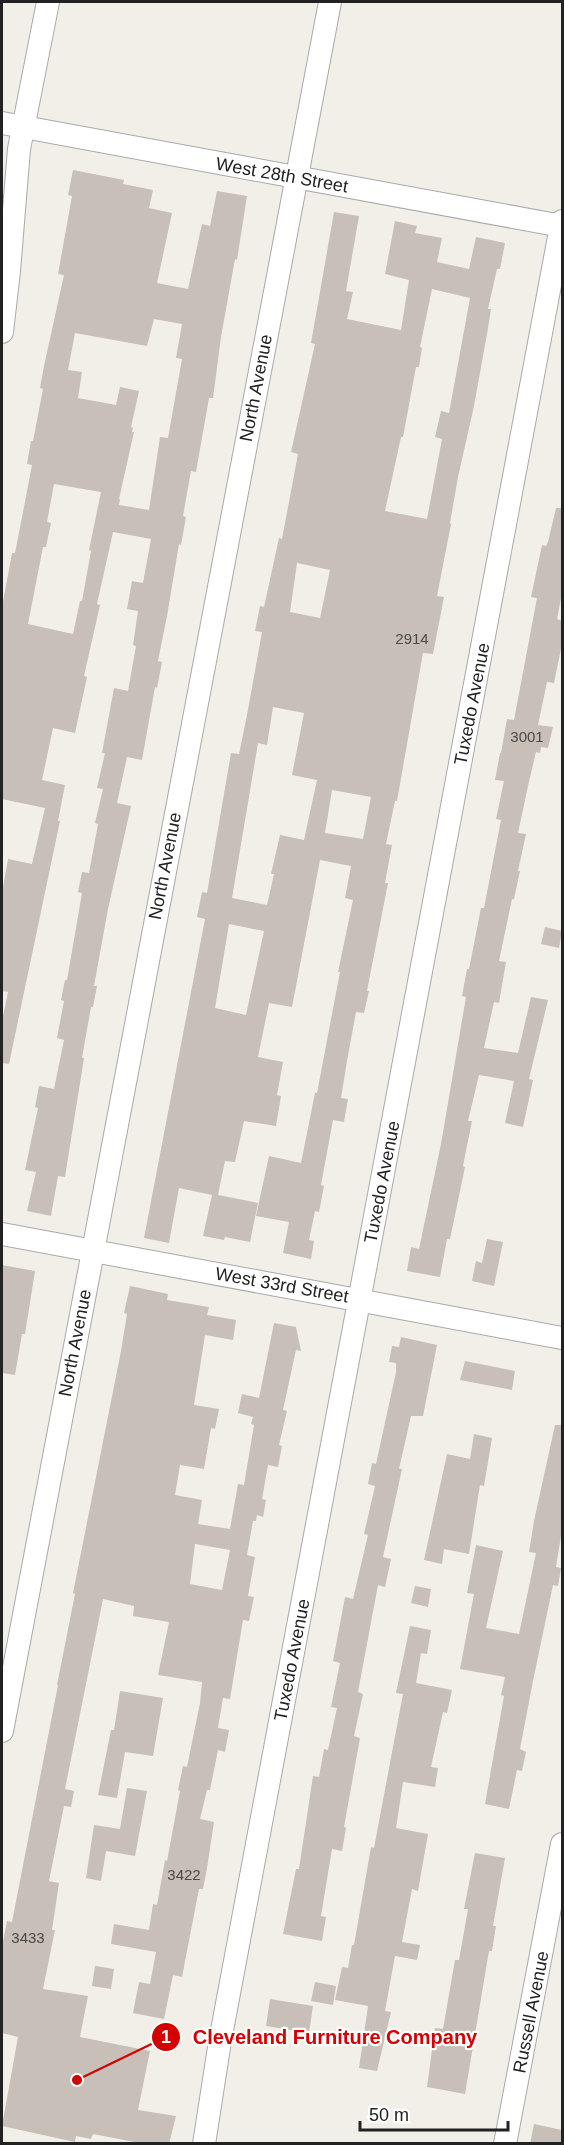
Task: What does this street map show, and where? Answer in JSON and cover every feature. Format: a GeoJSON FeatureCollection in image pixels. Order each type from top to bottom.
{"type":"FeatureCollection","features":[{"type":"Feature","properties":{"kind":"street"},"geometry":{"type":"LineString","coordinates":[[2,332],[9,271],[12,125],[48,2]]}},
{"type":"Feature","properties":{"kind":"street","name":"North Avenue"},"geometry":{"type":"LineString","coordinates":[[2,1731],[330,2]]}},
{"type":"Feature","properties":{"kind":"street","name":"West 28th Street"},"geometry":{"type":"LineString","coordinates":[[12,125],[562,224]]}},
{"type":"Feature","properties":{"kind":"street","name":"Tuxedo Avenue"},"geometry":{"type":"LineString","coordinates":[[204,2144],[220,2041],[562,224]]}},
{"type":"Feature","properties":{"kind":"street","name":"West 33rd Street"},"geometry":{"type":"LineString","coordinates":[[2,1234],[562,1338]]}},
{"type":"Feature","properties":{"kind":"street","name":"Russell Avenue"},"geometry":{"type":"LineString","coordinates":[[505,2144],[562,1844]]}},
{"type":"Feature","properties":{"kind":"building"},"geometry":{"type":"Polygon","coordinates":[[[73,170],[124,180],[123,184],[153,190],[149,208],[172,213],[157,283],[188,289],[202,224],[210,226],[217,191],[247,196],[221,337],[213,398],[209,398],[196,472],[191,471],[183,516],[186,517],[158,661],[162,662],[157,688],[155,687],[142,760],[127,757],[117,803],[131,806],[94,986],[97,986],[82,1058],[84,1058],[65,1177],[58,1176],[51,1216],[27,1211],[36,1172],[25,1170],[38,1108],[35,1107],[39,1086],[54,1089],[64,1040],[57,1038],[64,1001],[61,1000],[65,980],[67,980],[82,893],[78,892],[82,872],[89,873],[98,824],[95,823],[103,789],[97,788],[105,753],[102,753],[114,688],[128,691],[136,646],[133,645],[138,611],[127,609],[132,581],[143,583],[151,539],[113,532],[97,604],[100,605],[84,676],[87,677],[75,733],[53,728],[42,780],[65,785],[58,821],[60,821],[9,1064],[2,1063],[2,1021],[8,992],[2,991],[2,893],[8,859],[32,864],[45,808],[2,799],[2,607],[32,465],[27,464],[43,389],[40,388],[44,366],[64,275],[58,274],[72,196],[68,195],[73,170]],[[154,319],[147,346],[75,333],[68,370],[82,372],[78,398],[116,405],[120,387],[139,391],[131,427],[134,432],[119,505],[149,510],[160,437],[168,438],[182,359],[176,358],[182,324],[154,319]],[[54,484],[47,522],[51,523],[46,547],[43,547],[28,624],[73,634],[80,601],[82,601],[91,551],[89,550],[101,492],[54,484]]]}},
{"type":"Feature","properties":{"kind":"building"},"geometry":{"type":"Polygon","coordinates":[[[334,212],[359,216],[346,291],[353,292],[347,319],[401,330],[409,280],[385,274],[395,221],[417,226],[415,233],[442,238],[437,262],[469,269],[476,237],[505,243],[488,309],[491,309],[487,334],[437,596],[444,597],[433,654],[423,653],[397,801],[395,801],[386,844],[392,845],[385,883],[388,883],[364,1013],[356,1012],[341,1098],[348,1099],[344,1122],[333,1120],[321,1185],[324,1186],[319,1212],[315,1211],[309,1240],[314,1241],[311,1259],[283,1253],[289,1222],[256,1216],[269,1156],[301,1163],[315,1093],[317,1093],[353,900],[345,898],[351,866],[320,860],[292,1007],[269,1003],[258,1057],[283,1062],[277,1095],[281,1096],[276,1126],[244,1121],[235,1162],[225,1161],[218,1195],[258,1203],[250,1242],[203,1236],[212,1195],[179,1188],[169,1243],[144,1238],[205,919],[197,917],[202,892],[207,893],[231,753],[239,754],[262,632],[255,631],[260,606],[264,607],[279,538],[282,539],[298,454],[291,452],[315,344],[311,343],[334,212]],[[432,289],[420,347],[422,348],[419,367],[416,367],[403,437],[401,437],[385,511],[427,519],[442,439],[435,437],[441,411],[449,413],[470,298],[432,289]],[[297,563],[290,612],[320,618],[330,570],[297,563]],[[273,707],[267,745],[258,743],[232,898],[267,905],[280,835],[304,840],[317,780],[292,775],[304,713],[273,707]],[[332,790],[325,833],[363,839],[371,797],[332,790]],[[229,924],[215,1008],[246,1015],[264,931],[229,924]]]}},
{"type":"Feature","properties":{"kind":"building"},"geometry":{"type":"Polygon","coordinates":[[[556,508],[562,508],[562,593],[557,619],[562,621],[562,644],[554,683],[547,682],[538,725],[553,727],[548,748],[541,747],[540,753],[536,752],[528,786],[518,833],[526,834],[518,871],[520,871],[499,961],[506,962],[499,1003],[494,1002],[484,1048],[518,1053],[531,997],[548,1000],[529,1079],[533,1080],[523,1127],[505,1123],[514,1081],[479,1075],[468,1121],[472,1121],[463,1166],[465,1167],[440,1277],[407,1271],[411,1247],[419,1249],[441,1144],[466,997],[462,996],[467,969],[469,969],[481,908],[484,908],[501,820],[496,819],[504,781],[495,780],[507,719],[514,720],[537,598],[531,597],[542,545],[546,546],[548,542],[556,508]]]}},
{"type":"Feature","properties":{"kind":"building"},"geometry":{"type":"Polygon","coordinates":[[[545,927],[562,931],[559,948],[541,944],[545,927]]]}},
{"type":"Feature","properties":{"kind":"building"},"geometry":{"type":"Polygon","coordinates":[[[487,1239],[503,1242],[494,1286],[472,1281],[476,1261],[482,1263],[487,1239]]]}},
{"type":"Feature","properties":{"kind":"building"},"geometry":{"type":"Polygon","coordinates":[[[2,1265],[35,1271],[25,1334],[22,1334],[15,1375],[2,1373],[2,1265]]]}},
{"type":"Feature","properties":{"kind":"building"},"geometry":{"type":"Polygon","coordinates":[[[130,1286],[168,1294],[167,1300],[209,1307],[207,1315],[236,1320],[233,1340],[205,1335],[194,1405],[219,1409],[215,1429],[211,1428],[204,1469],[180,1465],[175,1495],[202,1500],[198,1524],[230,1529],[238,1484],[244,1485],[254,1425],[251,1424],[253,1417],[238,1413],[242,1394],[259,1398],[274,1323],[296,1327],[301,1351],[296,1350],[283,1410],[287,1411],[279,1445],[282,1446],[278,1467],[268,1465],[262,1499],[266,1500],[263,1517],[257,1515],[256,1521],[253,1521],[247,1555],[255,1557],[248,1596],[254,1597],[249,1621],[243,1620],[230,1699],[223,1698],[218,1728],[229,1730],[225,1752],[218,1750],[210,1790],[207,1790],[200,1819],[214,1822],[207,1868],[203,1889],[199,1889],[182,1977],[173,1975],[164,2019],[133,2013],[139,1982],[150,1984],[156,1952],[111,1944],[114,1924],[149,1930],[153,1904],[157,1905],[165,1860],[167,1861],[180,1791],[178,1790],[183,1766],[187,1767],[202,1682],[158,1675],[169,1622],[133,1616],[134,1606],[103,1599],[65,1789],[74,1791],[71,1807],[64,1806],[49,1881],[59,1883],[52,1930],[55,1930],[43,1989],[88,1996],[80,2037],[150,2051],[138,2110],[176,2116],[169,2144],[145,2144],[93,2134],[91,2139],[76,2136],[75,2142],[2,2126],[18,2037],[2,2033],[2,1947],[7,1921],[12,1922],[58,1685],[75,1594],[73,1593],[121,1351],[127,1314],[124,1313],[130,1286]],[[195,1544],[190,1584],[222,1590],[230,1550],[195,1544]]]}},
{"type":"Feature","properties":{"kind":"building"},"geometry":{"type":"Polygon","coordinates":[[[401,1337],[437,1345],[423,1416],[411,1416],[399,1469],[402,1469],[383,1557],[391,1559],[385,1587],[378,1585],[358,1692],[363,1694],[354,1736],[360,1738],[344,1827],[346,1828],[342,1851],[332,1849],[321,1916],[326,1917],[322,1941],[283,1934],[296,1869],[299,1869],[313,1776],[319,1777],[324,1749],[328,1750],[337,1708],[331,1707],[340,1663],[333,1661],[345,1597],[353,1599],[368,1535],[364,1534],[375,1486],[368,1484],[372,1463],[376,1464],[396,1372],[396,1363],[389,1362],[392,1346],[399,1347],[401,1337]]]}},
{"type":"Feature","properties":{"kind":"building"},"geometry":{"type":"Polygon","coordinates":[[[465,1361],[515,1371],[512,1390],[460,1380],[465,1361]]]}},
{"type":"Feature","properties":{"kind":"building"},"geometry":{"type":"Polygon","coordinates":[[[555,1425],[562,1425],[562,1530],[556,1567],[561,1568],[558,1586],[553,1585],[533,1681],[520,1749],[526,1752],[522,1771],[517,1770],[509,1809],[485,1804],[504,1696],[501,1695],[505,1677],[460,1669],[474,1594],[467,1593],[476,1545],[503,1551],[486,1628],[519,1634],[536,1553],[529,1552],[534,1521],[555,1425]]]}},
{"type":"Feature","properties":{"kind":"building"},"geometry":{"type":"Polygon","coordinates":[[[474,1434],[492,1438],[484,1486],[480,1485],[469,1554],[444,1549],[442,1564],[424,1560],[447,1454],[470,1459],[474,1434]]]}},
{"type":"Feature","properties":{"kind":"building"},"geometry":{"type":"Polygon","coordinates":[[[415,1586],[431,1589],[428,1607],[411,1603],[415,1586]]]}},
{"type":"Feature","properties":{"kind":"building"},"geometry":{"type":"Polygon","coordinates":[[[410,1626],[431,1630],[427,1654],[421,1653],[416,1683],[452,1690],[447,1713],[443,1712],[431,1767],[438,1768],[435,1787],[403,1782],[396,1828],[428,1834],[418,1891],[412,1889],[402,1942],[420,1945],[417,1960],[395,1956],[385,2011],[391,2012],[377,2071],[359,2068],[368,2006],[335,2000],[342,1967],[348,1968],[352,1945],[354,1945],[371,1847],[374,1848],[403,1694],[396,1693],[410,1626]]]}},
{"type":"Feature","properties":{"kind":"building"},"geometry":{"type":"Polygon","coordinates":[[[120,1691],[163,1698],[153,1756],[125,1752],[117,1798],[98,1795],[111,1730],[114,1730],[120,1691]]]}},
{"type":"Feature","properties":{"kind":"building"},"geometry":{"type":"Polygon","coordinates":[[[127,1788],[147,1791],[135,1856],[106,1851],[101,1881],[86,1878],[94,1825],[120,1829],[127,1788]]]}},
{"type":"Feature","properties":{"kind":"building"},"geometry":{"type":"Polygon","coordinates":[[[475,1853],[505,1858],[493,1926],[496,1926],[492,1951],[489,1951],[465,2094],[427,2087],[435,2028],[443,2029],[455,1960],[459,1960],[468,1909],[464,1909],[475,1853]]]}},
{"type":"Feature","properties":{"kind":"building"},"geometry":{"type":"Polygon","coordinates":[[[95,1966],[114,1969],[111,1989],[92,1986],[95,1966]]]}},
{"type":"Feature","properties":{"kind":"building"},"geometry":{"type":"Polygon","coordinates":[[[315,1982],[336,1986],[333,2005],[311,2001],[315,1982]]]}},
{"type":"Feature","properties":{"kind":"building"},"geometry":{"type":"Polygon","coordinates":[[[270,1999],[313,2006],[309,2033],[266,2026],[270,1999]]]}},
{"type":"Feature","properties":{"kind":"building"},"geometry":{"type":"Polygon","coordinates":[[[534,2124],[562,2130],[562,2144],[530,2144],[534,2124]]]}},
{"type":"Feature","properties":{"kind":"place","name":"Cleveland Furniture Company"},"geometry":{"type":"Point","coordinates":[77,2080]}}]}
